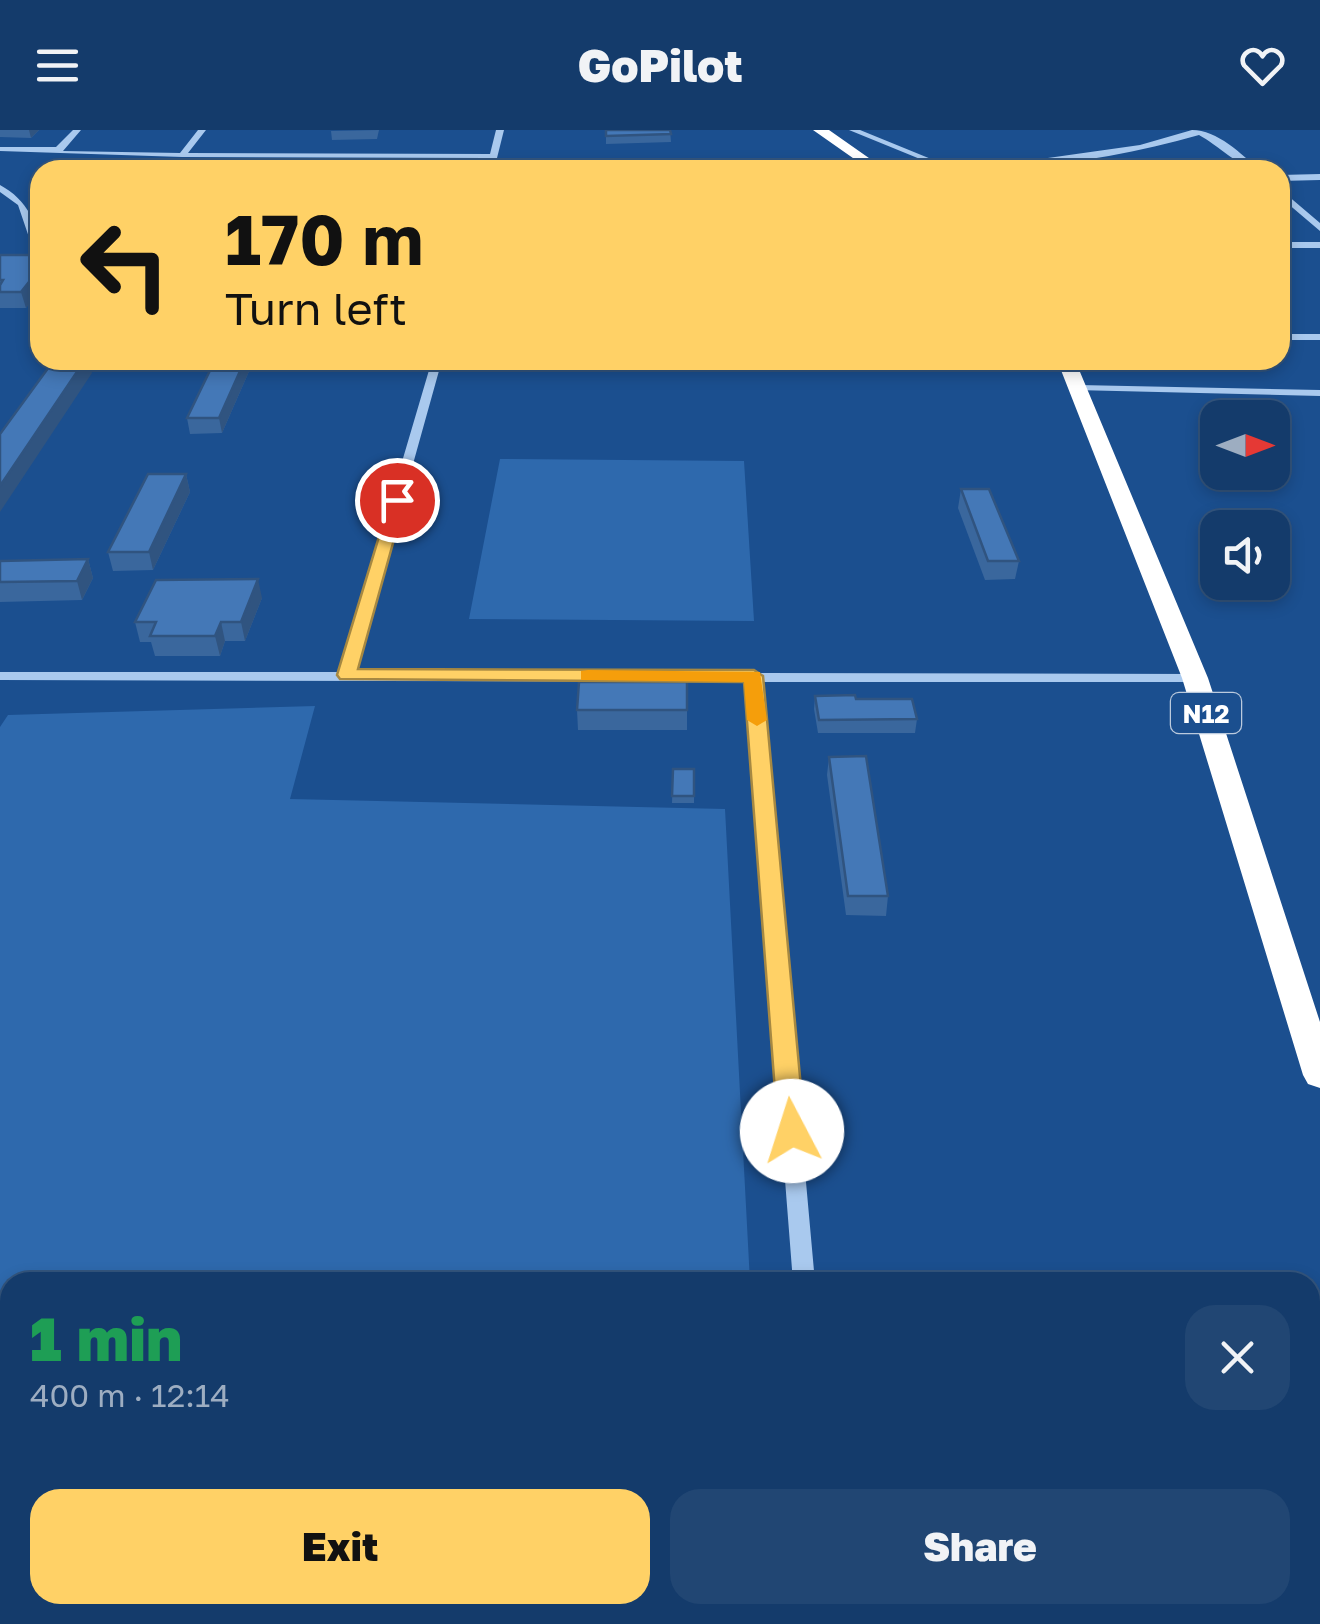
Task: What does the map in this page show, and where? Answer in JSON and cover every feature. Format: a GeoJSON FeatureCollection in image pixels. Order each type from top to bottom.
{"type":"FeatureCollection","features":[{"type":"Feature","properties":{"kind":"highway"},"geometry":{"type":"LineString","coordinates":[[820,130],[864,160]]}},
{"type":"Feature","properties":{"kind":"highway","name":"N12"},"geometry":{"type":"LineString","coordinates":[[1071,370],[1195,678],[1320,1075]]}},
{"type":"Feature","properties":{"kind":"street"},"geometry":{"type":"LineString","coordinates":[[58,148],[77,130]]}},
{"type":"Feature","properties":{"kind":"street"},"geometry":{"type":"LineString","coordinates":[[182,156],[202,130]]}},
{"type":"Feature","properties":{"kind":"street"},"geometry":{"type":"LineString","coordinates":[[492,160],[500,130]]}},
{"type":"Feature","properties":{"kind":"street"},"geometry":{"type":"LineString","coordinates":[[853,130],[929,160]]}},
{"type":"Feature","properties":{"kind":"street"},"geometry":{"type":"LineString","coordinates":[[1052,160],[1196,132],[1216,140],[1242,160]]}},
{"type":"Feature","properties":{"kind":"street"},"geometry":{"type":"LineString","coordinates":[[0,149],[58,148],[76,156],[493,156]]}},
{"type":"Feature","properties":{"kind":"street"},"geometry":{"type":"LineString","coordinates":[[1290,178],[1320,177]]}},
{"type":"Feature","properties":{"kind":"street"},"geometry":{"type":"LineString","coordinates":[[0,188],[15,196],[30,224]]}},
{"type":"Feature","properties":{"kind":"street"},"geometry":{"type":"LineString","coordinates":[[0,200],[15,196]]}},
{"type":"Feature","properties":{"kind":"street"},"geometry":{"type":"LineString","coordinates":[[1290,200],[1318,224]]}},
{"type":"Feature","properties":{"kind":"street"},"geometry":{"type":"LineString","coordinates":[[1290,245],[1320,245]]}},
{"type":"Feature","properties":{"kind":"street"},"geometry":{"type":"LineString","coordinates":[[1290,337],[1320,337]]}},
{"type":"Feature","properties":{"kind":"street"},"geometry":{"type":"LineString","coordinates":[[347,675],[435,370]]}},
{"type":"Feature","properties":{"kind":"street"},"geometry":{"type":"LineString","coordinates":[[1079,388],[1320,393]]}},
{"type":"Feature","properties":{"kind":"street"},"geometry":{"type":"LineString","coordinates":[[0,676],[1195,678]]}},
{"type":"Feature","properties":{"kind":"street"},"geometry":{"type":"LineString","coordinates":[[754,676],[803,1272]]}},
{"type":"Feature","properties":{"kind":"shaded area"},"geometry":{"type":"Polygon","coordinates":[[[500,459],[744,461],[754,621],[469,619],[500,459]]]}},
{"type":"Feature","properties":{"kind":"shaded area"},"geometry":{"type":"Polygon","coordinates":[[[315,706],[290,799],[725,809],[749,1272],[0,1272],[0,727],[8,715],[315,706]]]}},
{"type":"Feature","properties":{"kind":"building"},"geometry":{"type":"Polygon","coordinates":[[[606,130],[670,130],[671,134],[606,136],[606,130]]]}},
{"type":"Feature","properties":{"kind":"building"},"geometry":{"type":"Polygon","coordinates":[[[0,255],[30,255],[30,281],[21,292],[0,292],[0,255]]]}},
{"type":"Feature","properties":{"kind":"building"},"geometry":{"type":"Polygon","coordinates":[[[47,370],[78,370],[0,486],[0,434],[47,370]]]}},
{"type":"Feature","properties":{"kind":"building"},"geometry":{"type":"Polygon","coordinates":[[[210,370],[241,370],[219,418],[187,418],[210,370]]]}},
{"type":"Feature","properties":{"kind":"building"},"geometry":{"type":"Polygon","coordinates":[[[148,474],[186,474],[149,552],[108,552],[148,474]]]}},
{"type":"Feature","properties":{"kind":"building"},"geometry":{"type":"Polygon","coordinates":[[[961,489],[989,489],[1019,561],[988,561],[961,489]]]}},
{"type":"Feature","properties":{"kind":"building"},"geometry":{"type":"Polygon","coordinates":[[[88,559],[77,581],[0,582],[0,561],[88,559]]]}},
{"type":"Feature","properties":{"kind":"building"},"geometry":{"type":"Polygon","coordinates":[[[258,579],[241,622],[221,622],[215,636],[150,636],[156,622],[135,622],[156,580],[258,579]]]}},
{"type":"Feature","properties":{"kind":"building"},"geometry":{"type":"Polygon","coordinates":[[[579,682],[687,682],[687,710],[577,710],[579,682]]]}},
{"type":"Feature","properties":{"kind":"building"},"geometry":{"type":"Polygon","coordinates":[[[855,695],[856,699],[912,699],[917,719],[819,720],[815,696],[855,695]]]}},
{"type":"Feature","properties":{"kind":"building"},"geometry":{"type":"Polygon","coordinates":[[[866,756],[888,896],[848,896],[829,757],[866,756]]]}},
{"type":"Feature","properties":{"kind":"building"},"geometry":{"type":"Polygon","coordinates":[[[673,769],[694,769],[694,796],[672,796],[673,769]]]}},
{"type":"Feature","properties":{"kind":"slow traffic"},"geometry":{"type":"LineString","coordinates":[[588,676],[754,676],[757,720]]}},
{"type":"Feature","properties":{"kind":"route"},"geometry":{"type":"LineString","coordinates":[[397,500],[347,675],[754,676],[792,1131]]}}]}
